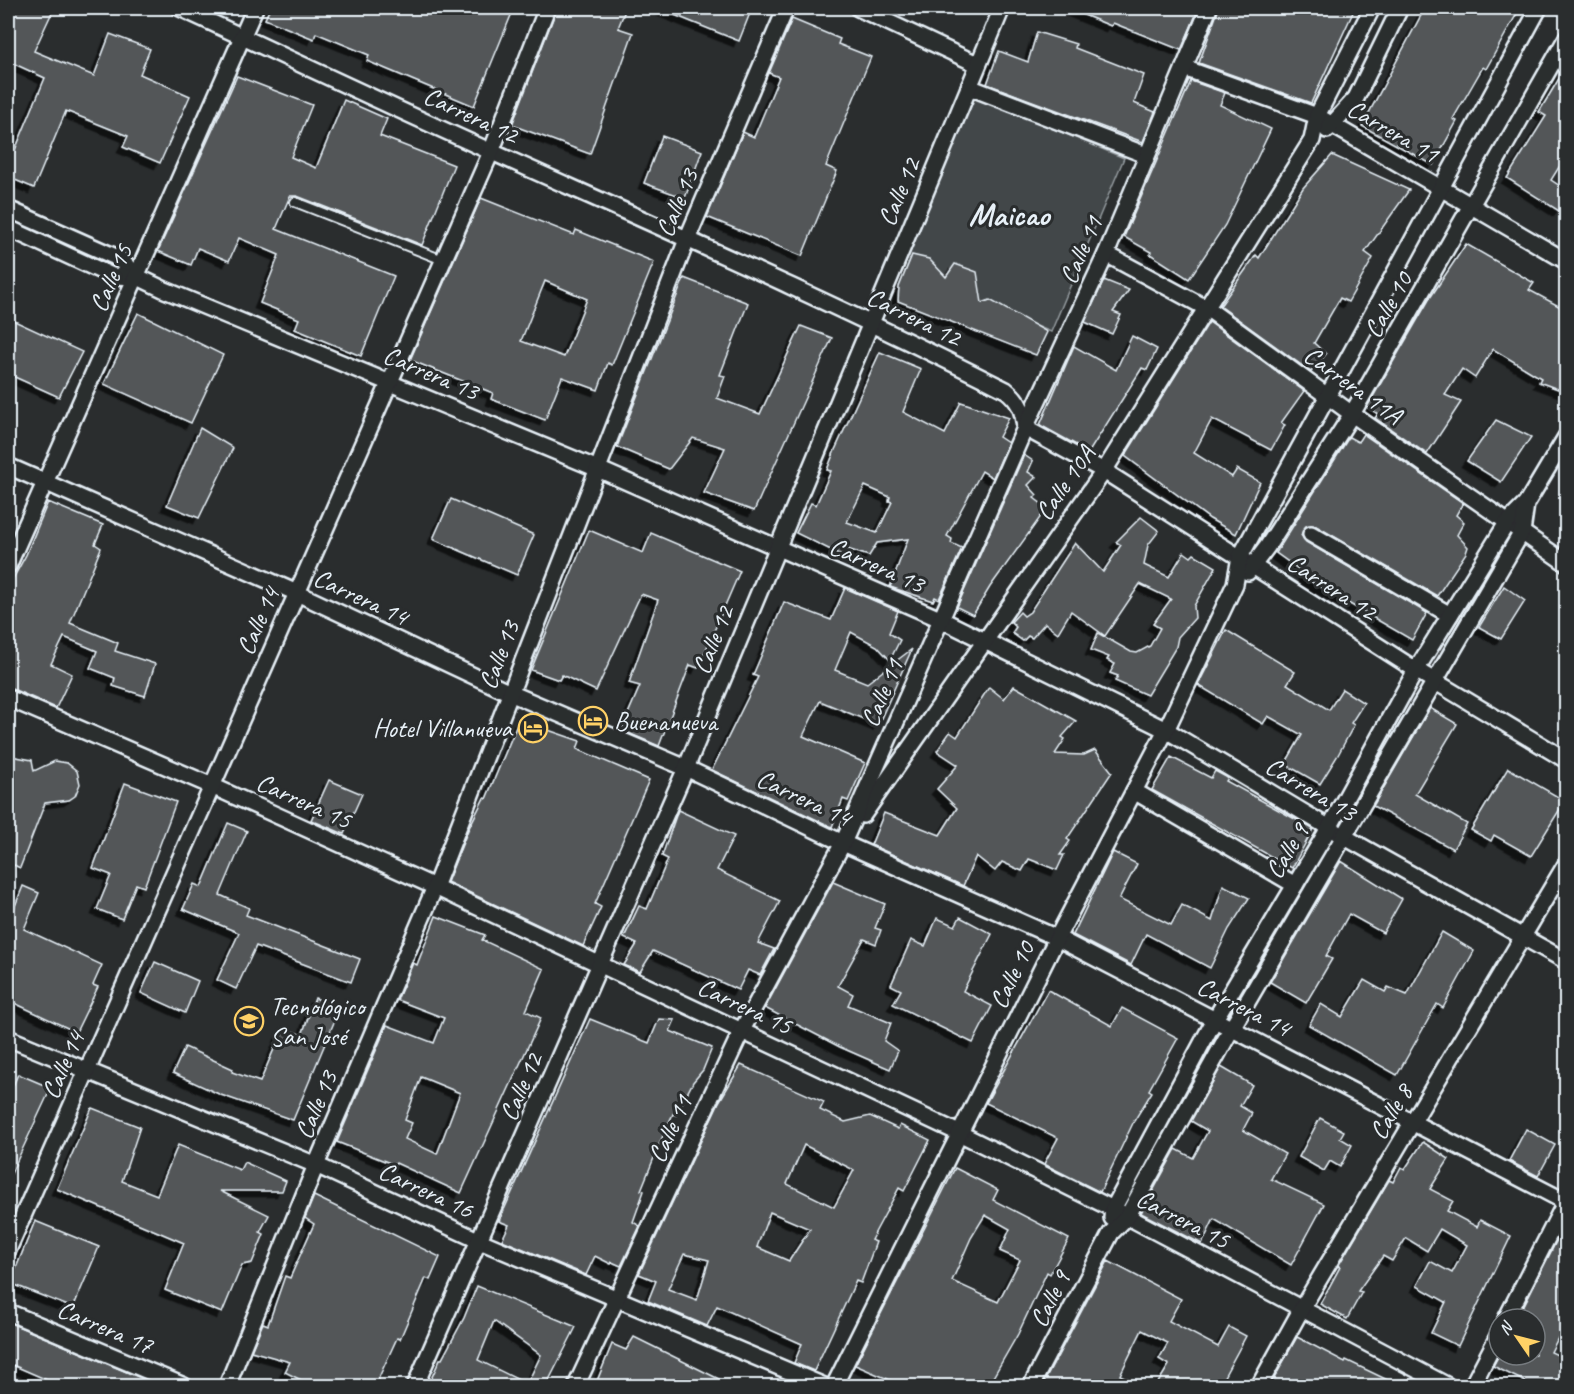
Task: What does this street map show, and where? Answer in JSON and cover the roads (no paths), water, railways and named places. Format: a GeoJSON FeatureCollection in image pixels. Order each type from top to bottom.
{"type":"FeatureCollection","features":[{"type":"Feature","properties":{"kind":"street","name":"Carrera 12"},"geometry":{"type":"LineString","coordinates":[[180,8],[491,152],[688,237],[871,322],[1006,390],[1016,398],[1022,410],[1025,428],[1104,471],[1416,670],[1566,760]]}},
{"type":"Feature","properties":{"kind":"street","name":"Calle 15"},"geometry":{"type":"LineString","coordinates":[[8,567],[255,8]]}},
{"type":"Feature","properties":{"kind":"street","name":"Calle 14"},"geometry":{"type":"LineString","coordinates":[[8,1250],[491,152],[547,8]]}},
{"type":"Feature","properties":{"kind":"street","name":"Calle 13"},"geometry":{"type":"LineString","coordinates":[[227,1386],[316,1165],[435,886],[688,237],[786,8]]}},
{"type":"Feature","properties":{"kind":"street"},"geometry":{"type":"LineString","coordinates":[[858,8],[977,64]]}},
{"type":"Feature","properties":{"kind":"street","name":"Calle 12"},"geometry":{"type":"LineString","coordinates":[[415,1386],[686,768],[1002,8]]}},
{"type":"Feature","properties":{"kind":"street","name":"Calle 11"},"geometry":{"type":"LineString","coordinates":[[576,1386],[742,1030],[843,843],[1025,428],[1106,254],[1209,8]]}},
{"type":"Feature","properties":{"kind":"street","name":"Calle 10A"},"geometry":{"type":"LineString","coordinates":[[843,843],[983,640],[1104,471],[1208,309],[1312,140],[1317,116],[1372,8]]}},
{"type":"Feature","properties":{"kind":"street","name":"Calle 10A"},"geometry":{"type":"LineString","coordinates":[[1312,140],[1334,125],[1356,98],[1400,8]]}},
{"type":"Feature","properties":{"kind":"street","name":"Calle 10"},"geometry":{"type":"LineString","coordinates":[[834,1386],[1057,938],[1166,730],[1235,584],[1240,557],[1539,8]]}},
{"type":"Feature","properties":{"kind":"street","name":"Calle 10"},"geometry":{"type":"LineString","coordinates":[[1235,584],[1254,565],[1352,414],[1473,206],[1566,39]]}},
{"type":"Feature","properties":{"kind":"street","name":"Carrera 11"},"geometry":{"type":"LineString","coordinates":[[1184,68],[1317,116],[1442,186],[1566,261]]}},
{"type":"Feature","properties":{"kind":"street"},"geometry":{"type":"LineString","coordinates":[[969,87],[1146,155]]}},
{"type":"Feature","properties":{"kind":"street","name":"Carrera 13"},"geometry":{"type":"LineString","coordinates":[[8,209],[118,258],[138,277]]}},
{"type":"Feature","properties":{"kind":"street","name":"Carrera 13"},"geometry":{"type":"LineString","coordinates":[[8,228],[112,276],[138,277],[598,469],[940,619],[1166,730],[1329,828],[1566,961]]}},
{"type":"Feature","properties":{"kind":"street","name":"Carrera 11A"},"geometry":{"type":"LineString","coordinates":[[1106,254],[1208,309],[1352,414],[1566,563]]}},
{"type":"Feature","properties":{"kind":"street","name":"Calle 9"},"geometry":{"type":"LineString","coordinates":[[1111,1233],[1113,1209],[1215,1019],[1329,828],[1416,670],[1507,523],[1526,504],[1566,437]]}},
{"type":"Feature","properties":{"kind":"street","name":"Carrera 14"},"geometry":{"type":"LineString","coordinates":[[8,466],[297,593],[510,693],[686,768],[843,843],[1057,938],[1566,1202]]}},
{"type":"Feature","properties":{"kind":"street","name":"Calle 9"},"geometry":{"type":"LineString","coordinates":[[1031,1386],[1111,1233],[1127,1217],[1232,1028],[1522,532],[1526,504]]}},
{"type":"Feature","properties":{"kind":"street"},"geometry":{"type":"LineString","coordinates":[[1311,534],[1450,615]]}},
{"type":"Feature","properties":{"kind":"street","name":"Carrera 15"},"geometry":{"type":"LineString","coordinates":[[8,698],[435,886],[961,1134],[1113,1209],[1448,1386]]}},
{"type":"Feature","properties":{"kind":"street"},"geometry":{"type":"LineString","coordinates":[[1134,791],[1295,885]]}},
{"type":"Feature","properties":{"kind":"street","name":"Calle 8"},"geometry":{"type":"LineString","coordinates":[[1259,1386],[1302,1308],[1566,864]]}},
{"type":"Feature","properties":{"kind":"street","name":"Carrera 16"},"geometry":{"type":"LineString","coordinates":[[8,1038],[316,1165],[480,1241],[824,1386]]}},
{"type":"Feature","properties":{"kind":"street"},"geometry":{"type":"LineString","coordinates":[[1512,1307],[1566,1202]]}},
{"type":"Feature","properties":{"kind":"street","name":"Carrera 17"},"geometry":{"type":"LineString","coordinates":[[8,1312],[183,1386]]}},
{"type":"Feature","properties":{"kind":"street"},"geometry":{"type":"LineString","coordinates":[[1472,1386],[1487,1357]]}},
{"type":"Feature","properties":{"kind":"lane"},"geometry":{"type":"LineString","coordinates":[[295,202],[443,260]]}},
{"type":"Feature","properties":{"kind":"place","name":"Buenanueva"},"geometry":{"type":"Point","coordinates":[593,721]}},
{"type":"Feature","properties":{"kind":"place","name":"Hotel Villanueva"},"geometry":{"type":"Point","coordinates":[533,728]}},
{"type":"Feature","properties":{"kind":"place","name":"Tecnológico San José"},"geometry":{"type":"Point","coordinates":[249,1021]}},
{"type":"Feature","properties":{"kind":"district","name":"Maicao"},"geometry":{"type":"Point","coordinates":[1009,214]}}]}
